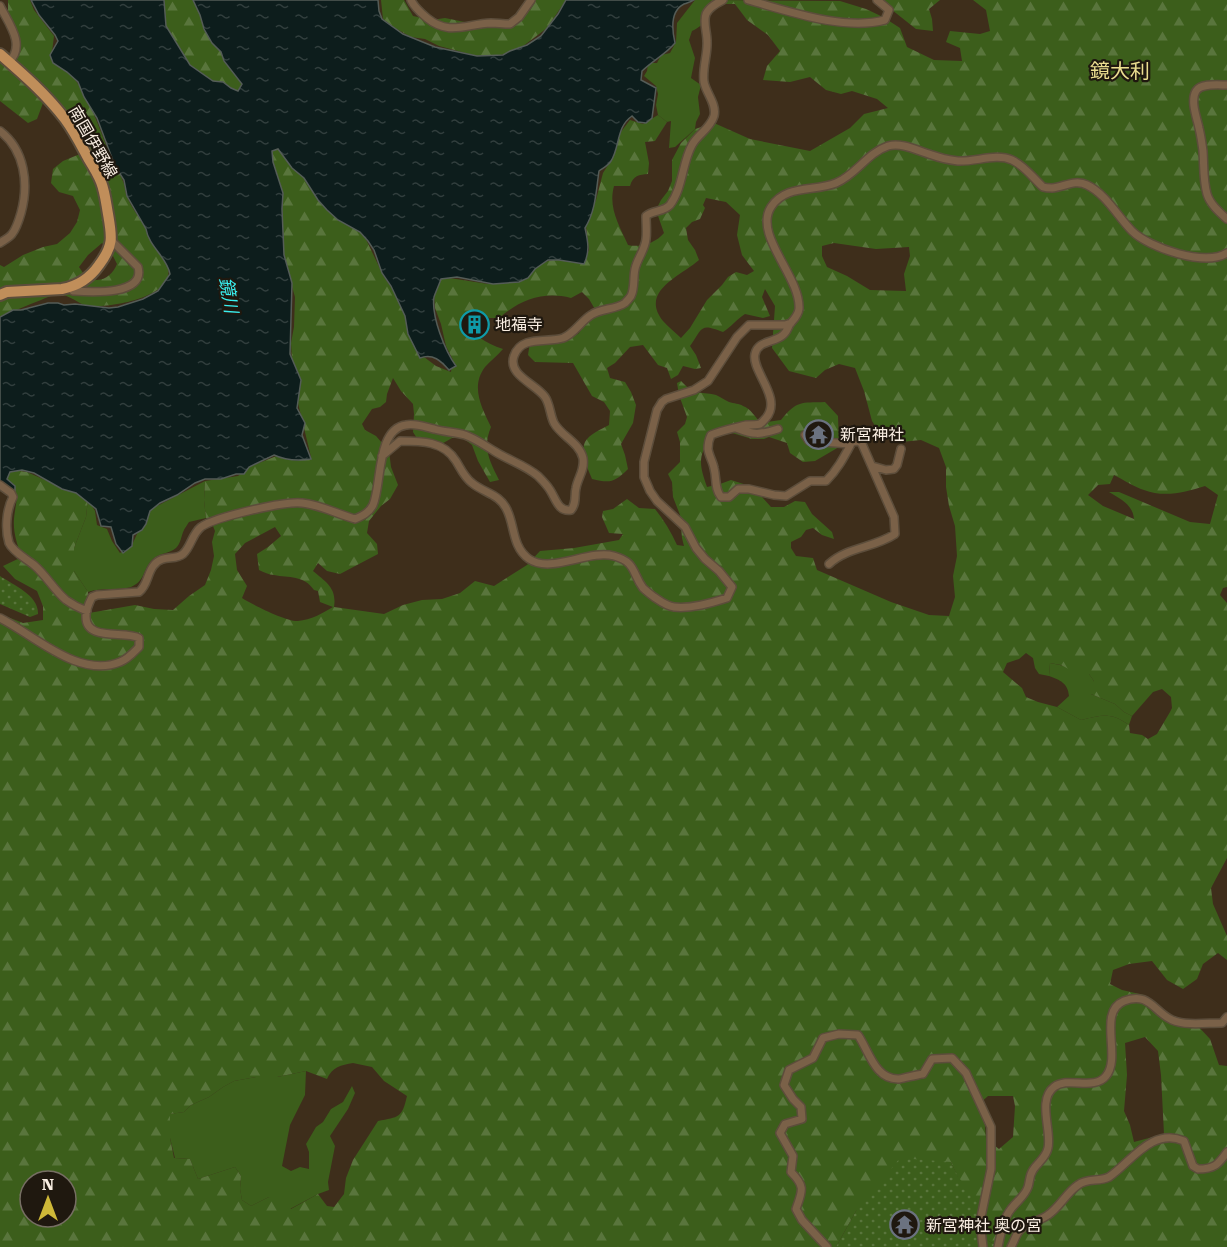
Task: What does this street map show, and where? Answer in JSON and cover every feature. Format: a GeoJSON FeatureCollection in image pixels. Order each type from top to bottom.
{"type":"FeatureCollection","features":[{"type":"Feature","properties":{"kind":"main road","name":"南国伊野線"},"geometry":{"type":"LineString","coordinates":[[0,54],[37,87],[57,110],[80,143],[101,180],[112,241]]}},
{"type":"Feature","properties":{"kind":"main road"},"geometry":{"type":"LineString","coordinates":[[0,295],[6,292],[71,288],[93,274],[108,252],[112,241]]}},
{"type":"Feature","properties":{"kind":"street"},"geometry":{"type":"LineString","coordinates":[[411,0],[434,24],[444,28],[459,28],[489,23],[510,24],[531,0]]}},
{"type":"Feature","properties":{"kind":"street"},"geometry":{"type":"LineString","coordinates":[[0,618],[52,650],[73,660],[88,664],[119,663],[139,647],[139,638],[92,630],[86,618],[92,597],[139,592],[144,588],[154,564],[159,560],[183,555],[196,532],[212,522],[283,503],[310,504],[355,519],[363,516],[372,507],[386,441],[405,424],[465,435],[481,442],[495,452],[525,466],[539,477],[561,508],[571,510],[583,471],[583,457],[577,446],[555,423],[545,397],[516,370],[513,364],[514,356],[518,349],[526,343],[564,338],[589,315],[620,306],[630,298],[635,269],[646,241],[646,216],[670,205],[690,149],[695,139],[706,130],[713,118],[713,103],[704,79],[707,51],[705,23],[706,14],[714,5],[723,0]]}},
{"type":"Feature","properties":{"kind":"street"},"geometry":{"type":"LineString","coordinates":[[748,0],[819,18],[855,23],[885,20],[889,10],[877,0]]}},
{"type":"Feature","properties":{"kind":"street"},"geometry":{"type":"LineString","coordinates":[[0,6],[16,40],[16,53],[9,62]]}},
{"type":"Feature","properties":{"kind":"street"},"geometry":{"type":"LineString","coordinates":[[1227,85],[1199,88],[1194,96],[1203,150],[1207,196],[1214,207],[1227,219]]}},
{"type":"Feature","properties":{"kind":"street"},"geometry":{"type":"LineString","coordinates":[[0,131],[15,146],[25,175],[25,199],[19,220],[12,234],[0,243]]}},
{"type":"Feature","properties":{"kind":"street"},"geometry":{"type":"LineString","coordinates":[[850,444],[838,467],[826,481],[810,481],[786,496],[738,489],[729,497],[722,498],[717,492],[715,470],[708,449],[711,435],[762,423],[770,413],[770,399],[763,378],[754,362],[754,353],[762,344],[782,337],[797,317],[799,310],[798,296],[770,239],[766,217],[770,208],[788,192],[837,183],[878,150],[891,145],[904,146],[933,156],[958,160],[1004,158],[1013,160],[1024,168],[1042,187],[1052,188],[1080,182],[1089,186],[1111,206],[1134,233],[1151,243],[1198,258],[1220,257],[1227,254]]}},
{"type":"Feature","properties":{"kind":"street"},"geometry":{"type":"LineString","coordinates":[[71,288],[73,291],[120,290],[132,285],[138,279],[140,273],[138,267],[112,241]]}},
{"type":"Feature","properties":{"kind":"street"},"geometry":{"type":"LineString","coordinates":[[382,456],[400,441],[423,441],[443,447],[450,452],[465,477],[472,484],[494,494],[503,503],[519,548],[527,558],[535,562],[565,562],[590,556],[611,555],[629,564],[650,594],[673,607],[704,604],[727,598],[732,587],[700,553],[685,527],[657,501],[644,477],[644,462],[657,410],[662,402],[694,390],[708,381],[737,337],[749,325],[791,323]]}},
{"type":"Feature","properties":{"kind":"street"},"geometry":{"type":"LineString","coordinates":[[736,428],[760,435],[778,429]]}},
{"type":"Feature","properties":{"kind":"street"},"geometry":{"type":"LineString","coordinates":[[805,435],[809,441],[850,444],[859,441],[894,518],[895,534],[887,539],[854,549],[835,558],[829,564]]}},
{"type":"Feature","properties":{"kind":"street"},"geometry":{"type":"LineString","coordinates":[[872,466],[886,470],[894,469],[901,448]]}},
{"type":"Feature","properties":{"kind":"street"},"geometry":{"type":"LineString","coordinates":[[0,485],[11,493],[12,497],[7,518],[7,535],[10,546],[37,567],[64,598],[78,608],[87,611]]}},
{"type":"Feature","properties":{"kind":"street"},"geometry":{"type":"LineString","coordinates":[[998,1247],[1006,1218],[1023,1197],[1028,1188],[1030,1175],[1045,1157],[1048,1148],[1046,1101],[1049,1092],[1054,1086],[1062,1083],[1096,1082],[1105,1078],[1110,1069],[1112,1051],[1110,1023],[1118,1004],[1130,999],[1143,999],[1149,1001],[1172,1020],[1188,1023],[1222,1023],[1227,1017]]}},
{"type":"Feature","properties":{"kind":"street"},"geometry":{"type":"LineString","coordinates":[[827,1247],[802,1220],[796,1209],[802,1190],[801,1182],[791,1172],[793,1156],[780,1133],[785,1124],[802,1119],[801,1107],[784,1085],[789,1070],[813,1058],[823,1038],[858,1035],[883,1076],[897,1079],[923,1074],[932,1059],[952,1058],[966,1072],[991,1127],[991,1169],[980,1222],[983,1247]]}},
{"type":"Feature","properties":{"kind":"street"},"geometry":{"type":"LineString","coordinates":[[1011,1247],[1020,1229],[1049,1215],[1078,1185],[1088,1180],[1104,1179],[1111,1175],[1138,1150],[1150,1143],[1163,1139],[1184,1141],[1193,1166],[1198,1169],[1209,1169],[1217,1165],[1225,1155]]}},
{"type":"Feature","properties":{"kind":"street"},"geometry":{"type":"LineString","coordinates":[[1225,1155],[1227,1166]]}},
{"type":"Feature","properties":{"kind":"green space"},"geometry":{"type":"Polygon","coordinates":[[[8,0],[30,0],[34,10],[54,36],[51,60],[74,78],[87,99],[123,181],[127,197],[161,249],[168,267],[167,278],[151,293],[124,303],[98,306],[84,305],[64,295],[54,295],[0,318],[0,265],[4,267],[23,255],[57,244],[70,233],[77,222],[80,210],[73,196],[59,192],[51,183],[53,169],[63,161],[80,154],[54,100],[43,103],[37,119],[28,123],[0,101],[0,54],[15,55],[15,32],[8,11],[8,0]],[[102,243],[88,255],[79,267],[84,275],[100,280],[115,269],[117,264],[102,243]]]}},
{"type":"Feature","properties":{"kind":"green space"},"geometry":{"type":"Polygon","coordinates":[[[164,0],[193,0],[212,43],[221,52],[224,61],[242,84],[238,91],[223,82],[213,81],[190,65],[166,26],[164,0]]]}},
{"type":"Feature","properties":{"kind":"green space"},"geometry":{"type":"Polygon","coordinates":[[[381,0],[404,0],[413,16],[432,20],[445,18],[494,28],[512,19],[531,0],[566,0],[547,28],[518,50],[500,55],[477,56],[439,46],[425,39],[411,37],[395,28],[383,19],[381,0]]]}},
{"type":"Feature","properties":{"kind":"green space"},"geometry":{"type":"Polygon","coordinates":[[[695,0],[710,0],[707,18],[692,31],[689,40],[695,58],[691,78],[701,85],[698,97],[700,114],[695,129],[675,147],[669,148],[671,121],[667,122],[658,115],[656,86],[644,76],[648,63],[657,63],[661,55],[670,53],[676,42],[677,23],[695,0]]]}},
{"type":"Feature","properties":{"kind":"green space"},"geometry":{"type":"Polygon","coordinates":[[[710,0],[840,1],[866,9],[900,28],[907,47],[934,60],[962,61],[960,48],[946,42],[950,31],[980,34],[990,31],[986,10],[973,0],[1227,0],[1227,587],[1223,588],[1220,595],[1227,603],[1227,858],[1211,888],[1213,904],[1227,936],[1227,960],[1218,953],[1203,964],[1197,979],[1183,989],[1167,980],[1152,961],[1129,964],[1113,970],[1110,984],[1122,990],[1144,995],[1160,1006],[1173,1021],[1196,1024],[1210,1039],[1219,1065],[1227,1066],[1227,1247],[1000,1247],[985,1239],[951,1162],[856,1211],[836,1247],[0,1247],[0,614],[23,623],[43,620],[43,606],[37,591],[15,579],[3,566],[22,557],[14,529],[16,493],[7,478],[12,470],[27,472],[88,499],[86,517],[74,548],[74,571],[88,592],[89,613],[135,605],[173,610],[205,585],[211,570],[214,556],[212,542],[215,531],[211,521],[206,518],[205,481],[238,476],[249,467],[279,455],[311,457],[298,403],[301,383],[292,360],[291,343],[295,297],[284,258],[269,154],[276,148],[288,157],[328,208],[362,231],[384,277],[408,319],[420,354],[436,366],[451,372],[453,360],[446,346],[435,308],[434,292],[443,277],[488,284],[507,281],[548,261],[559,259],[584,261],[589,250],[586,226],[603,173],[610,162],[617,137],[630,120],[643,124],[658,115],[667,122],[655,141],[645,142],[649,163],[648,174],[639,175],[630,186],[614,186],[612,202],[618,223],[628,245],[638,246],[652,242],[664,233],[656,210],[672,181],[672,160],[681,143],[695,129],[714,123],[750,139],[810,151],[850,128],[864,114],[888,108],[877,99],[852,91],[841,94],[826,90],[810,77],[790,82],[763,80],[767,66],[780,51],[768,35],[747,20],[735,4],[711,4],[710,0]],[[706,198],[703,205],[705,208],[700,219],[692,222],[686,228],[688,240],[699,260],[665,285],[656,301],[657,310],[663,321],[681,338],[707,300],[728,277],[736,272],[747,275],[754,271],[742,255],[737,235],[740,215],[726,202],[706,198]],[[834,243],[822,246],[822,256],[827,267],[870,290],[906,291],[904,274],[910,256],[909,247],[876,249],[834,243]],[[765,289],[762,297],[770,316],[763,318],[745,314],[723,332],[706,327],[700,331],[690,346],[701,368],[683,366],[678,375],[671,379],[667,368],[658,365],[643,345],[630,347],[607,368],[610,378],[625,382],[636,405],[633,423],[621,444],[628,469],[619,477],[608,481],[592,479],[583,451],[589,437],[609,425],[610,411],[604,402],[592,396],[573,363],[535,362],[528,355],[530,342],[578,334],[596,311],[589,299],[582,292],[571,298],[541,297],[515,306],[499,318],[471,313],[464,319],[471,330],[490,344],[503,349],[485,367],[478,382],[481,405],[491,427],[487,442],[488,455],[499,480],[490,482],[472,445],[463,438],[452,438],[438,446],[420,443],[413,432],[413,404],[393,378],[386,402],[372,409],[362,424],[365,430],[376,436],[389,451],[391,467],[398,485],[390,499],[369,521],[367,533],[377,544],[378,554],[340,574],[327,571],[318,563],[313,571],[332,590],[334,607],[384,614],[403,605],[422,600],[442,599],[460,593],[475,581],[494,586],[527,565],[540,551],[619,540],[623,534],[609,533],[602,517],[603,511],[613,509],[627,499],[639,508],[655,509],[677,545],[684,546],[680,515],[668,474],[680,462],[680,442],[677,432],[685,424],[687,417],[677,383],[681,381],[693,391],[716,395],[746,407],[761,423],[781,420],[791,409],[800,404],[825,402],[838,416],[839,447],[815,461],[803,462],[790,453],[787,443],[769,437],[752,439],[732,433],[710,438],[701,457],[707,487],[731,480],[753,487],[771,507],[784,507],[795,501],[805,502],[812,514],[832,532],[834,539],[822,535],[813,528],[806,530],[801,537],[791,542],[791,548],[796,556],[813,558],[817,570],[891,602],[929,615],[949,616],[955,597],[953,576],[957,556],[955,526],[946,487],[946,467],[939,448],[921,440],[901,442],[883,438],[872,421],[855,368],[839,364],[825,370],[816,378],[789,371],[772,348],[775,306],[765,289]],[[1114,475],[1110,484],[1098,485],[1088,495],[1103,506],[1134,519],[1129,506],[1109,492],[1119,492],[1190,522],[1210,524],[1218,495],[1205,486],[1160,494],[1136,487],[1114,475]],[[275,527],[245,543],[235,554],[237,570],[247,586],[242,598],[262,609],[298,621],[317,616],[333,607],[320,602],[318,591],[306,582],[259,570],[257,554],[281,536],[275,527]],[[1026,653],[1019,659],[1007,663],[1003,672],[1022,688],[1026,697],[1057,707],[1081,720],[1111,716],[1129,725],[1130,733],[1142,735],[1148,739],[1157,734],[1172,708],[1171,697],[1162,689],[1153,692],[1132,716],[1115,704],[1091,694],[1088,687],[1094,681],[1089,674],[1080,675],[1061,665],[1050,663],[1049,676],[1039,674],[1033,658],[1026,653]],[[1145,1037],[1125,1043],[1127,1075],[1124,1111],[1134,1142],[1164,1134],[1161,1075],[1158,1051],[1145,1037]],[[353,1063],[334,1069],[327,1079],[306,1071],[277,1077],[256,1077],[234,1081],[191,1105],[184,1112],[170,1114],[170,1138],[174,1158],[190,1159],[198,1179],[235,1167],[241,1176],[242,1200],[251,1206],[269,1197],[280,1198],[291,1209],[318,1194],[327,1206],[334,1207],[344,1194],[346,1178],[353,1160],[378,1121],[401,1113],[407,1096],[384,1081],[372,1067],[353,1063]],[[988,1096],[979,1104],[986,1139],[999,1149],[1013,1137],[1015,1106],[1013,1096],[988,1096]]]}},
{"type":"Feature","properties":{"kind":"green space"},"geometry":{"type":"Polygon","coordinates":[[[882,0],[940,0],[929,9],[933,31],[916,29],[882,0]]]}},
{"type":"Feature","properties":{"kind":"green space"},"geometry":{"type":"Polygon","coordinates":[[[205,481],[206,518],[189,522],[176,548],[154,558],[136,585],[88,592],[74,571],[74,548],[86,517],[88,499],[95,511],[97,525],[107,529],[120,553],[131,547],[149,508],[205,481]]]}},
{"type":"Feature","properties":{"kind":"green space"},"geometry":{"type":"Polygon","coordinates":[[[0,576],[30,596],[37,607],[38,614],[30,617],[0,604],[0,576]]]}},
{"type":"Feature","properties":{"kind":"green space"},"geometry":{"type":"Polygon","coordinates":[[[1050,663],[1089,674],[1094,681],[1091,694],[1115,704],[1132,716],[1129,725],[1111,716],[1081,720],[1057,707],[1069,696],[1063,683],[1049,676],[1050,663]]]}},
{"type":"Feature","properties":{"kind":"green space"},"geometry":{"type":"Polygon","coordinates":[[[306,1071],[305,1095],[290,1125],[282,1166],[291,1171],[300,1167],[309,1169],[309,1152],[306,1144],[316,1127],[323,1122],[331,1109],[343,1102],[352,1086],[355,1093],[348,1109],[330,1136],[335,1146],[328,1182],[329,1190],[290,1209],[269,1197],[251,1206],[242,1200],[241,1176],[235,1167],[198,1179],[190,1159],[175,1158],[170,1138],[169,1114],[184,1112],[191,1105],[234,1081],[256,1077],[277,1077],[306,1071]]]}},
{"type":"Feature","properties":{"kind":"green space"},"geometry":{"type":"Polygon","coordinates":[[[900,1158],[951,1162],[958,1177],[983,1204],[985,1239],[1000,1247],[836,1247],[856,1211],[900,1158]]]}},
{"type":"Feature","properties":{"kind":"water","name":"鏡川"},"geometry":{"type":"Polygon","coordinates":[[[31,0],[164,0],[166,26],[190,65],[213,81],[223,82],[238,91],[242,84],[224,61],[221,52],[212,43],[193,0],[378,0],[382,19],[403,34],[435,47],[477,56],[503,55],[527,45],[541,36],[566,0],[694,0],[679,7],[676,11],[673,27],[675,43],[642,71],[641,80],[656,88],[652,118],[646,123],[638,122],[632,116],[627,121],[621,131],[611,161],[599,171],[593,207],[585,228],[588,246],[584,264],[548,260],[535,269],[528,278],[519,282],[493,284],[457,277],[441,279],[434,297],[434,305],[440,333],[456,366],[449,370],[433,357],[420,358],[408,334],[405,316],[368,241],[360,232],[338,220],[327,210],[304,178],[292,168],[278,149],[272,151],[273,162],[283,193],[284,255],[292,283],[290,354],[301,380],[297,408],[305,423],[302,435],[311,459],[293,460],[274,455],[249,467],[244,474],[221,479],[205,479],[195,483],[150,511],[142,530],[133,535],[132,546],[123,553],[116,544],[111,527],[101,526],[96,509],[76,493],[62,489],[34,473],[22,470],[10,472],[7,479],[15,486],[15,491],[0,482],[0,317],[13,310],[48,303],[118,307],[143,299],[158,291],[170,274],[127,196],[124,180],[115,166],[97,118],[78,82],[53,63],[50,55],[58,41],[31,0]]]}},
{"type":"Feature","properties":{"kind":"place","name":"地福寺"},"geometry":{"type":"Point","coordinates":[474,324]}},
{"type":"Feature","properties":{"kind":"place","name":"新宮神社"},"geometry":{"type":"Point","coordinates":[819,434]}},
{"type":"Feature","properties":{"kind":"place","name":"新宮神社 奥の宮"},"geometry":{"type":"Point","coordinates":[905,1225]}},
{"type":"Feature","properties":{"kind":"district","name":"鏡大利"},"geometry":{"type":"Point","coordinates":[1120,71]}}]}
